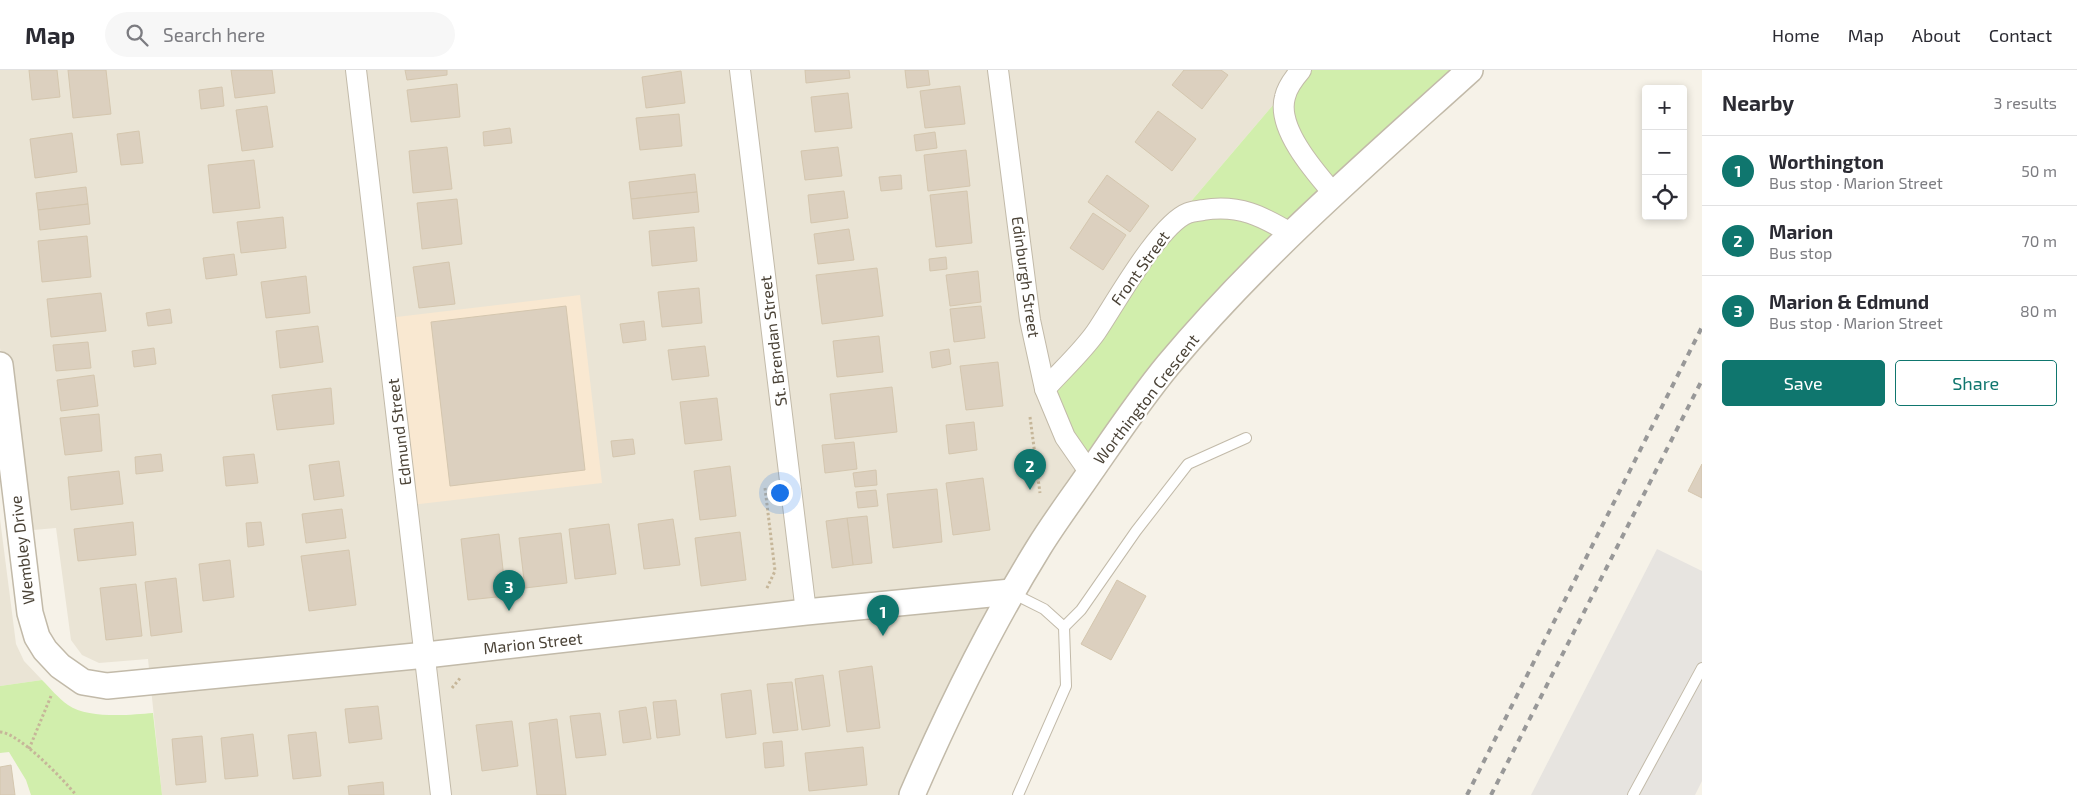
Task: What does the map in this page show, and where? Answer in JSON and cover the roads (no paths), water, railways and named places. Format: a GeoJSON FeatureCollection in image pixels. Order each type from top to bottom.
{"type":"FeatureCollection","features":[{"type":"Feature","properties":{"kind":"street","name":"Edmund Street"},"geometry":{"type":"LineString","coordinates":[[356,70],[441,795]]}},
{"type":"Feature","properties":{"kind":"street","name":"St. Brendan Street"},"geometry":{"type":"LineString","coordinates":[[740,70],[806,612]]}},
{"type":"Feature","properties":{"kind":"street","name":"Edinburgh Street"},"geometry":{"type":"LineString","coordinates":[[998,70],[1030,320],[1045,389],[1065,437],[1090,473]]}},
{"type":"Feature","properties":{"kind":"street"},"geometry":{"type":"LineString","coordinates":[[1301,70],[1285,97],[1284,113],[1304,158],[1334,194]]}},
{"type":"Feature","properties":{"kind":"street","name":"Worthington Crescent"},"geometry":{"type":"LineString","coordinates":[[912,795],[965,681],[1011,592],[1040,545],[1130,414],[1167,366],[1218,309],[1292,234],[1470,70]]}},
{"type":"Feature","properties":{"kind":"street","name":"Front Street"},"geometry":{"type":"LineString","coordinates":[[1045,389],[1094,334],[1128,281],[1167,228],[1188,213],[1213,208],[1240,209],[1265,218],[1292,234]]}},
{"type":"Feature","properties":{"kind":"street","name":"Wembley Drive"},"geometry":{"type":"LineString","coordinates":[[0,365],[30,613],[37,637],[45,650],[60,666]]}},
{"type":"Feature","properties":{"kind":"street","name":"Marion Street"},"geometry":{"type":"LineString","coordinates":[[60,666],[83,682],[107,686],[426,655],[806,612],[1011,592]]}},
{"type":"Feature","properties":{"kind":"lane"},"geometry":{"type":"LineString","coordinates":[[1018,795],[1066,686],[1064,627],[1080,610],[1136,531],[1188,464],[1246,438]]}},
{"type":"Feature","properties":{"kind":"lane"},"geometry":{"type":"LineString","coordinates":[[1011,592],[1044,609],[1064,627]]}},
{"type":"Feature","properties":{"kind":"lane"},"geometry":{"type":"LineString","coordinates":[[1633,795],[1702,668]]}},
{"type":"Feature","properties":{"kind":"railway"},"geometry":{"type":"LineString","coordinates":[[1467,795],[1702,327]]}},
{"type":"Feature","properties":{"kind":"railway"},"geometry":{"type":"LineString","coordinates":[[1491,795],[1702,380]]}},
{"type":"Feature","properties":{"kind":"place","name":"Marion"},"geometry":{"type":"Point","coordinates":[1030,490]}},
{"type":"Feature","properties":{"kind":"place","name":"Marion & Edmund"},"geometry":{"type":"Point","coordinates":[509,611]}},
{"type":"Feature","properties":{"kind":"place","name":"Worthington"},"geometry":{"type":"Point","coordinates":[883,636]}}]}
